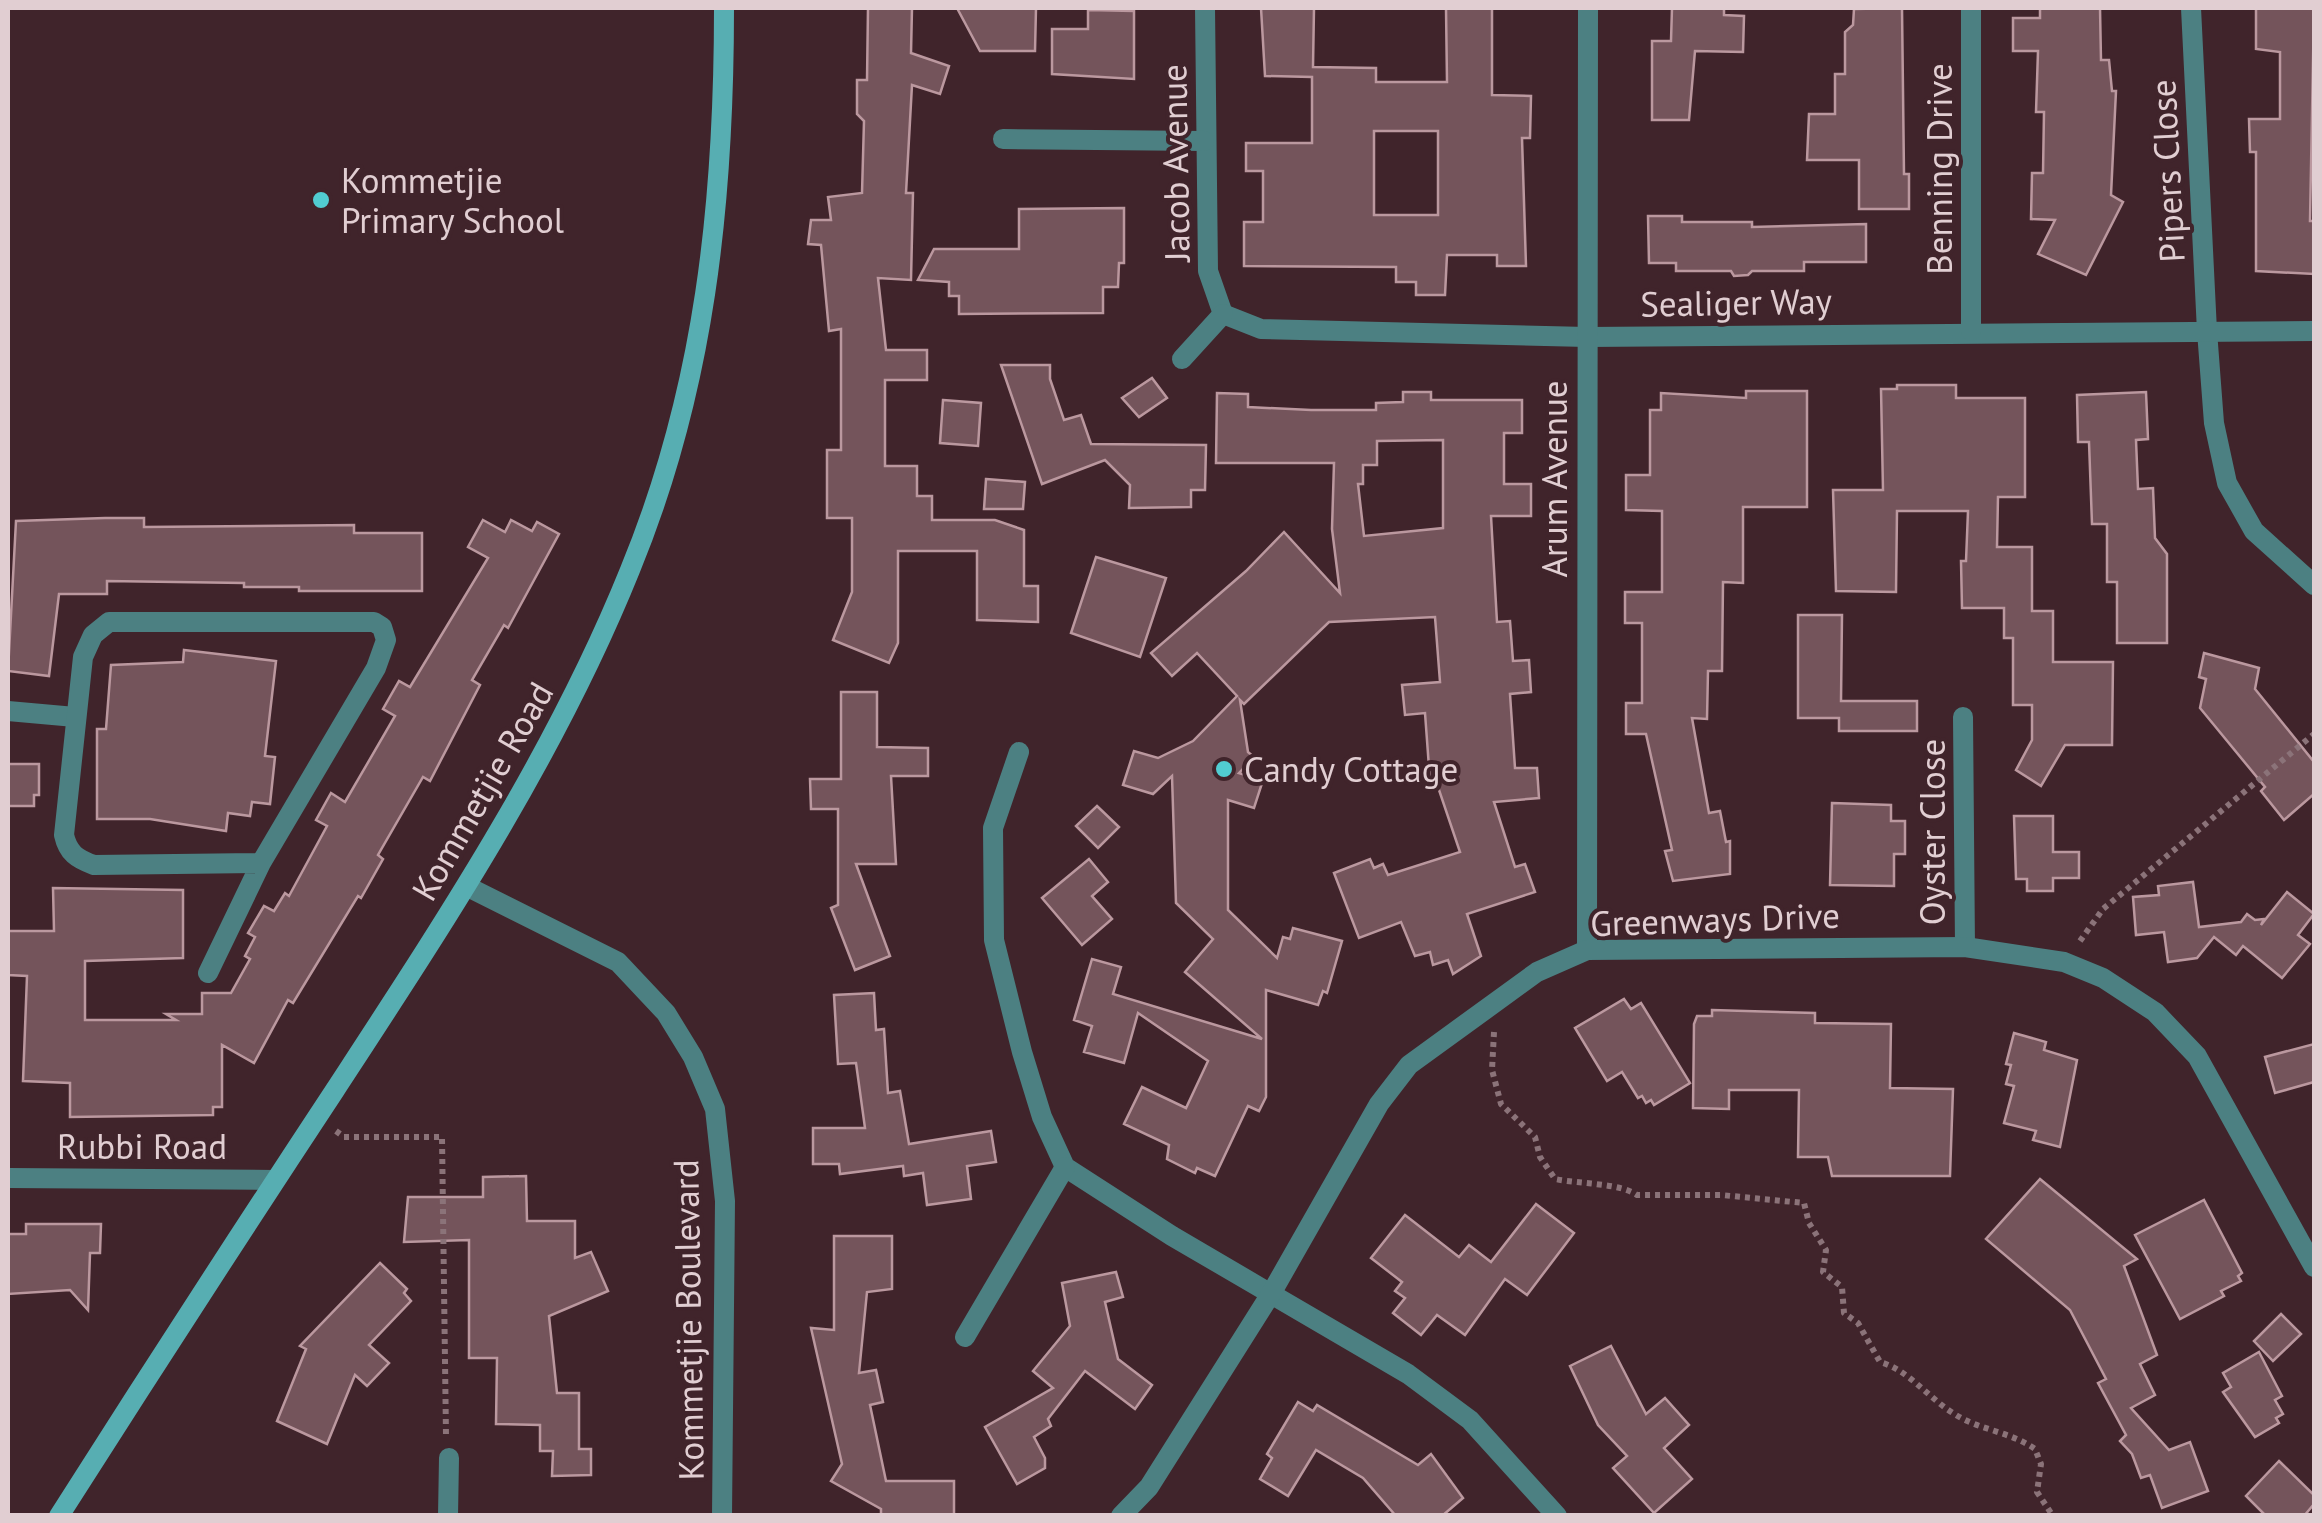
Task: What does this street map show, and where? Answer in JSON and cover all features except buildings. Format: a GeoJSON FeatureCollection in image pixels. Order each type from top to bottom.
{"type":"FeatureCollection","features":[{"type":"Feature","properties":{"kind":"main road","name":"Kommetjie Road"},"geometry":{"type":"LineString","coordinates":[[59,1516],[468,887],[576,693],[632,568],[663,475],[696,350],[717,224],[724,8]]}},
{"type":"Feature","properties":{"kind":"street","name":"Jacob Avenue"},"geometry":{"type":"LineString","coordinates":[[1205,8],[1208,272],[1223,314]]}},
{"type":"Feature","properties":{"kind":"street","name":"Arum Avenue"},"geometry":{"type":"LineString","coordinates":[[1588,8],[1588,950]]}},
{"type":"Feature","properties":{"kind":"street","name":"Benning Drive"},"geometry":{"type":"LineString","coordinates":[[1971,8],[1971,331]]}},
{"type":"Feature","properties":{"kind":"street","name":"Pipers Close"},"geometry":{"type":"LineString","coordinates":[[2191,8],[2207,330],[2214,422],[2226,483],[2254,531],[2314,585]]}},
{"type":"Feature","properties":{"kind":"street"},"geometry":{"type":"LineString","coordinates":[[1002,139],[1204,140]]}},
{"type":"Feature","properties":{"kind":"street"},"geometry":{"type":"LineString","coordinates":[[1182,360],[1223,314]]}},
{"type":"Feature","properties":{"kind":"street","name":"Sealiger Way"},"geometry":{"type":"LineString","coordinates":[[1223,314],[1241,325],[1261,329],[1587,337],[2314,330]]}},
{"type":"Feature","properties":{"kind":"street"},"geometry":{"type":"LineString","coordinates":[[208,973],[261,863],[376,668],[386,640],[382,628],[374,622],[110,622],[92,634],[83,657],[75,717],[64,836],[67,848],[78,859],[94,865],[261,863]]}},
{"type":"Feature","properties":{"kind":"street"},"geometry":{"type":"LineString","coordinates":[[8,711],[75,717]]}},
{"type":"Feature","properties":{"kind":"street","name":"Oyster Close"},"geometry":{"type":"LineString","coordinates":[[1964,717],[1965,947]]}},
{"type":"Feature","properties":{"kind":"street"},"geometry":{"type":"LineString","coordinates":[[1019,752],[993,828],[994,940],[1042,1117],[1065,1167],[1172,1236],[1408,1374],[1470,1420],[1558,1516]]}},
{"type":"Feature","properties":{"kind":"street","name":"Kommetjie Boulevard"},"geometry":{"type":"LineString","coordinates":[[468,887],[618,962],[666,1013],[693,1057],[715,1109],[725,1201],[722,1516]]}},
{"type":"Feature","properties":{"kind":"street","name":"Greenways Drive"},"geometry":{"type":"LineString","coordinates":[[1121,1516],[1149,1487],[1272,1292],[1378,1104],[1410,1066],[1496,1002],[1537,972],[1588,950],[1965,947],[2064,962],[2103,978],[2155,1012],[2197,1056],[2314,1267]]}},
{"type":"Feature","properties":{"kind":"street"},"geometry":{"type":"LineString","coordinates":[[965,1336],[1065,1167]]}},
{"type":"Feature","properties":{"kind":"street","name":"Rubbi Road"},"geometry":{"type":"LineString","coordinates":[[8,1178],[276,1180]]}},
{"type":"Feature","properties":{"kind":"street"},"geometry":{"type":"LineString","coordinates":[[448,1458],[448,1516]]}},
{"type":"Feature","properties":{"kind":"path"},"geometry":{"type":"LineString","coordinates":[[2064,962],[2104,909],[2314,734]]}},
{"type":"Feature","properties":{"kind":"path"},"geometry":{"type":"LineString","coordinates":[[1496,1002],[1492,1070],[1501,1104],[1535,1137],[1540,1156],[1556,1179],[1594,1187],[1626,1187],[1637,1196],[1721,1195],[1804,1202],[1809,1223],[1826,1250],[1823,1272],[1842,1288],[1844,1313],[1858,1322],[1880,1362],[1897,1367],[1907,1380],[1958,1417],[2035,1449],[2041,1464],[2037,1492],[2053,1516]]}},
{"type":"Feature","properties":{"kind":"path"},"geometry":{"type":"LineString","coordinates":[[317,1117],[344,1137],[442,1137],[442,1408],[448,1458]]}},
{"type":"Feature","properties":{"kind":"place","name":"Kommetjie Primary School"},"geometry":{"type":"Point","coordinates":[321,200]}},
{"type":"Feature","properties":{"kind":"place","name":"Candy Cottage"},"geometry":{"type":"Point","coordinates":[1224,769]}}]}
